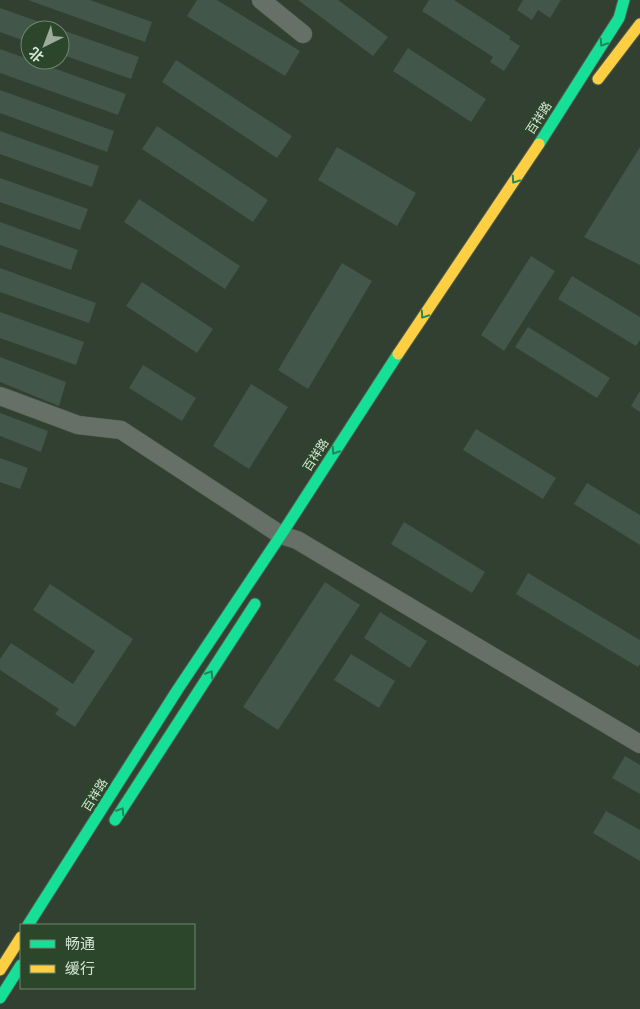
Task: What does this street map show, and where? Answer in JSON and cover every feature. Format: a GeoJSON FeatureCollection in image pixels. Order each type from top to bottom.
{"type":"FeatureCollection","features":[{"type":"Feature","properties":{"kind":"street"},"geometry":{"type":"LineString","coordinates":[[261,0],[303,34]]}},
{"type":"Feature","properties":{"kind":"street","name":"百祥路"},"geometry":{"type":"LineString","coordinates":[[29,924],[178,689],[293,539],[402,347],[550,126],[619,18],[624,0]]}},
{"type":"Feature","properties":{"kind":"street"},"geometry":{"type":"LineString","coordinates":[[591,89],[640,24]]}},
{"type":"Feature","properties":{"kind":"street","name":"百祥路"},"geometry":{"type":"LineString","coordinates":[[508,211],[562,129]]}},
{"type":"Feature","properties":{"kind":"street"},"geometry":{"type":"LineString","coordinates":[[0,396],[78,425],[121,430],[293,539],[640,744]]}},
{"type":"Feature","properties":{"kind":"street"},"geometry":{"type":"LineString","coordinates":[[111,826],[260,597]]}},
{"type":"Feature","properties":{"kind":"street"},"geometry":{"type":"LineString","coordinates":[[0,970],[20,939]]}},
{"type":"Feature","properties":{"kind":"street"},"geometry":{"type":"LineString","coordinates":[[0,998],[20,967]]}},
{"type":"Feature","properties":{"kind":"building"},"geometry":{"type":"Polygon","coordinates":[[[28,0],[90,0],[152,22],[145,42],[28,0]]]}},
{"type":"Feature","properties":{"kind":"building"},"geometry":{"type":"Polygon","coordinates":[[[197,0],[217,0],[300,51],[285,76],[187,16],[197,0]]]}},
{"type":"Feature","properties":{"kind":"building"},"geometry":{"type":"Polygon","coordinates":[[[298,0],[338,0],[388,37],[373,56],[298,0]]]}},
{"type":"Feature","properties":{"kind":"building"},"geometry":{"type":"Polygon","coordinates":[[[429,0],[454,0],[511,37],[509,39],[520,46],[504,71],[490,62],[493,57],[422,11],[429,0]]]}},
{"type":"Feature","properties":{"kind":"building"},"geometry":{"type":"Polygon","coordinates":[[[523,0],[561,0],[550,18],[538,10],[532,20],[517,10],[523,0]]]}},
{"type":"Feature","properties":{"kind":"building"},"geometry":{"type":"Polygon","coordinates":[[[0,8],[34,20],[20,20],[20,39],[0,32],[0,8]]]}},
{"type":"Feature","properties":{"kind":"building"},"geometry":{"type":"Polygon","coordinates":[[[70,33],[139,57],[131,79],[70,58],[70,33]]]}},
{"type":"Feature","properties":{"kind":"building"},"geometry":{"type":"Polygon","coordinates":[[[408,48],[486,99],[471,122],[393,71],[408,48]]]}},
{"type":"Feature","properties":{"kind":"building"},"geometry":{"type":"Polygon","coordinates":[[[0,49],[20,56],[20,70],[59,70],[126,94],[118,115],[0,73],[0,49]]]}},
{"type":"Feature","properties":{"kind":"building"},"geometry":{"type":"Polygon","coordinates":[[[176,60],[292,136],[277,158],[162,82],[176,60]]]}},
{"type":"Feature","properties":{"kind":"building"},"geometry":{"type":"Polygon","coordinates":[[[0,90],[114,131],[107,152],[0,113],[0,90]]]}},
{"type":"Feature","properties":{"kind":"building"},"geometry":{"type":"Polygon","coordinates":[[[157,126],[268,200],[253,222],[142,149],[157,126]]]}},
{"type":"Feature","properties":{"kind":"building"},"geometry":{"type":"Polygon","coordinates":[[[0,131],[99,166],[92,187],[0,154],[0,131]]]}},
{"type":"Feature","properties":{"kind":"building"},"geometry":{"type":"Polygon","coordinates":[[[337,147],[416,193],[397,226],[318,180],[337,147]]]}},
{"type":"Feature","properties":{"kind":"building"},"geometry":{"type":"Polygon","coordinates":[[[640,147],[640,265],[584,237],[640,147]]]}},
{"type":"Feature","properties":{"kind":"building"},"geometry":{"type":"Polygon","coordinates":[[[0,178],[88,209],[80,230],[0,202],[0,178]]]}},
{"type":"Feature","properties":{"kind":"building"},"geometry":{"type":"Polygon","coordinates":[[[139,199],[240,266],[225,289],[124,222],[139,199]]]}},
{"type":"Feature","properties":{"kind":"building"},"geometry":{"type":"Polygon","coordinates":[[[0,222],[78,250],[71,270],[0,245],[0,222]]]}},
{"type":"Feature","properties":{"kind":"building"},"geometry":{"type":"Polygon","coordinates":[[[531,256],[555,271],[504,351],[481,335],[531,256]]]}},
{"type":"Feature","properties":{"kind":"building"},"geometry":{"type":"Polygon","coordinates":[[[342,263],[372,281],[308,389],[278,370],[342,263]]]}},
{"type":"Feature","properties":{"kind":"building"},"geometry":{"type":"Polygon","coordinates":[[[0,268],[96,303],[89,323],[0,292],[0,268]]]}},
{"type":"Feature","properties":{"kind":"building"},"geometry":{"type":"Polygon","coordinates":[[[572,276],[640,317],[640,340],[636,346],[558,299],[572,276]]]}},
{"type":"Feature","properties":{"kind":"building"},"geometry":{"type":"Polygon","coordinates":[[[142,282],[213,329],[197,353],[126,306],[142,282]]]}},
{"type":"Feature","properties":{"kind":"building"},"geometry":{"type":"Polygon","coordinates":[[[0,312],[84,342],[76,365],[0,338],[0,312]]]}},
{"type":"Feature","properties":{"kind":"building"},"geometry":{"type":"Polygon","coordinates":[[[528,327],[610,378],[597,398],[515,347],[528,327]]]}},
{"type":"Feature","properties":{"kind":"building"},"geometry":{"type":"Polygon","coordinates":[[[0,357],[66,382],[59,406],[0,382],[0,357]]]}},
{"type":"Feature","properties":{"kind":"building"},"geometry":{"type":"Polygon","coordinates":[[[143,365],[196,398],[182,421],[129,388],[143,365]]]}},
{"type":"Feature","properties":{"kind":"building"},"geometry":{"type":"Polygon","coordinates":[[[251,384],[288,407],[249,469],[213,446],[251,384]]]}},
{"type":"Feature","properties":{"kind":"building"},"geometry":{"type":"Polygon","coordinates":[[[640,391],[640,412],[631,406],[640,391]]]}},
{"type":"Feature","properties":{"kind":"building"},"geometry":{"type":"Polygon","coordinates":[[[0,413],[48,431],[41,452],[0,436],[0,413]]]}},
{"type":"Feature","properties":{"kind":"building"},"geometry":{"type":"Polygon","coordinates":[[[476,429],[556,478],[543,499],[463,450],[476,429]]]}},
{"type":"Feature","properties":{"kind":"building"},"geometry":{"type":"Polygon","coordinates":[[[0,458],[28,468],[20,489],[0,482],[0,458]]]}},
{"type":"Feature","properties":{"kind":"building"},"geometry":{"type":"Polygon","coordinates":[[[587,483],[640,515],[640,545],[574,504],[587,483]]]}},
{"type":"Feature","properties":{"kind":"building"},"geometry":{"type":"Polygon","coordinates":[[[404,522],[485,572],[472,593],[391,544],[404,522]]]}},
{"type":"Feature","properties":{"kind":"building"},"geometry":{"type":"Polygon","coordinates":[[[528,573],[640,640],[640,664],[638,667],[516,594],[528,573]]]}},
{"type":"Feature","properties":{"kind":"building"},"geometry":{"type":"Polygon","coordinates":[[[325,582],[360,605],[278,730],[243,707],[325,582]]]}},
{"type":"Feature","properties":{"kind":"building"},"geometry":{"type":"Polygon","coordinates":[[[50,584],[133,639],[75,727],[55,714],[59,709],[0,670],[0,659],[11,643],[73,684],[95,651],[33,610],[50,584]]]}},
{"type":"Feature","properties":{"kind":"building"},"geometry":{"type":"Polygon","coordinates":[[[380,612],[427,641],[410,668],[364,638],[380,612]]]}},
{"type":"Feature","properties":{"kind":"building"},"geometry":{"type":"Polygon","coordinates":[[[351,654],[395,681],[379,708],[334,680],[351,654]]]}},
{"type":"Feature","properties":{"kind":"building"},"geometry":{"type":"Polygon","coordinates":[[[625,756],[640,765],[640,794],[612,778],[625,756]]]}},
{"type":"Feature","properties":{"kind":"building"},"geometry":{"type":"Polygon","coordinates":[[[606,811],[640,830],[640,861],[593,833],[606,811]]]}},
{"type":"Feature","properties":{"kind":"traffic: fast"},"geometry":{"type":"LineString","coordinates":[[539,144],[619,18],[624,0]]}},
{"type":"Feature","properties":{"kind":"traffic: fast"},"geometry":{"type":"LineString","coordinates":[[29,924],[178,689],[281,535],[398,354]]}},
{"type":"Feature","properties":{"kind":"traffic: fast"},"geometry":{"type":"LineString","coordinates":[[115,820],[255,604]]}},
{"type":"Feature","properties":{"kind":"traffic: fast"},"geometry":{"type":"LineString","coordinates":[[0,998],[20,967]]}},
{"type":"Feature","properties":{"kind":"traffic: slow"},"geometry":{"type":"LineString","coordinates":[[598,79],[640,24]]}},
{"type":"Feature","properties":{"kind":"traffic: slow"},"geometry":{"type":"LineString","coordinates":[[398,354],[539,144]]}},
{"type":"Feature","properties":{"kind":"traffic: slow"},"geometry":{"type":"LineString","coordinates":[[0,970],[20,939]]}}]}
